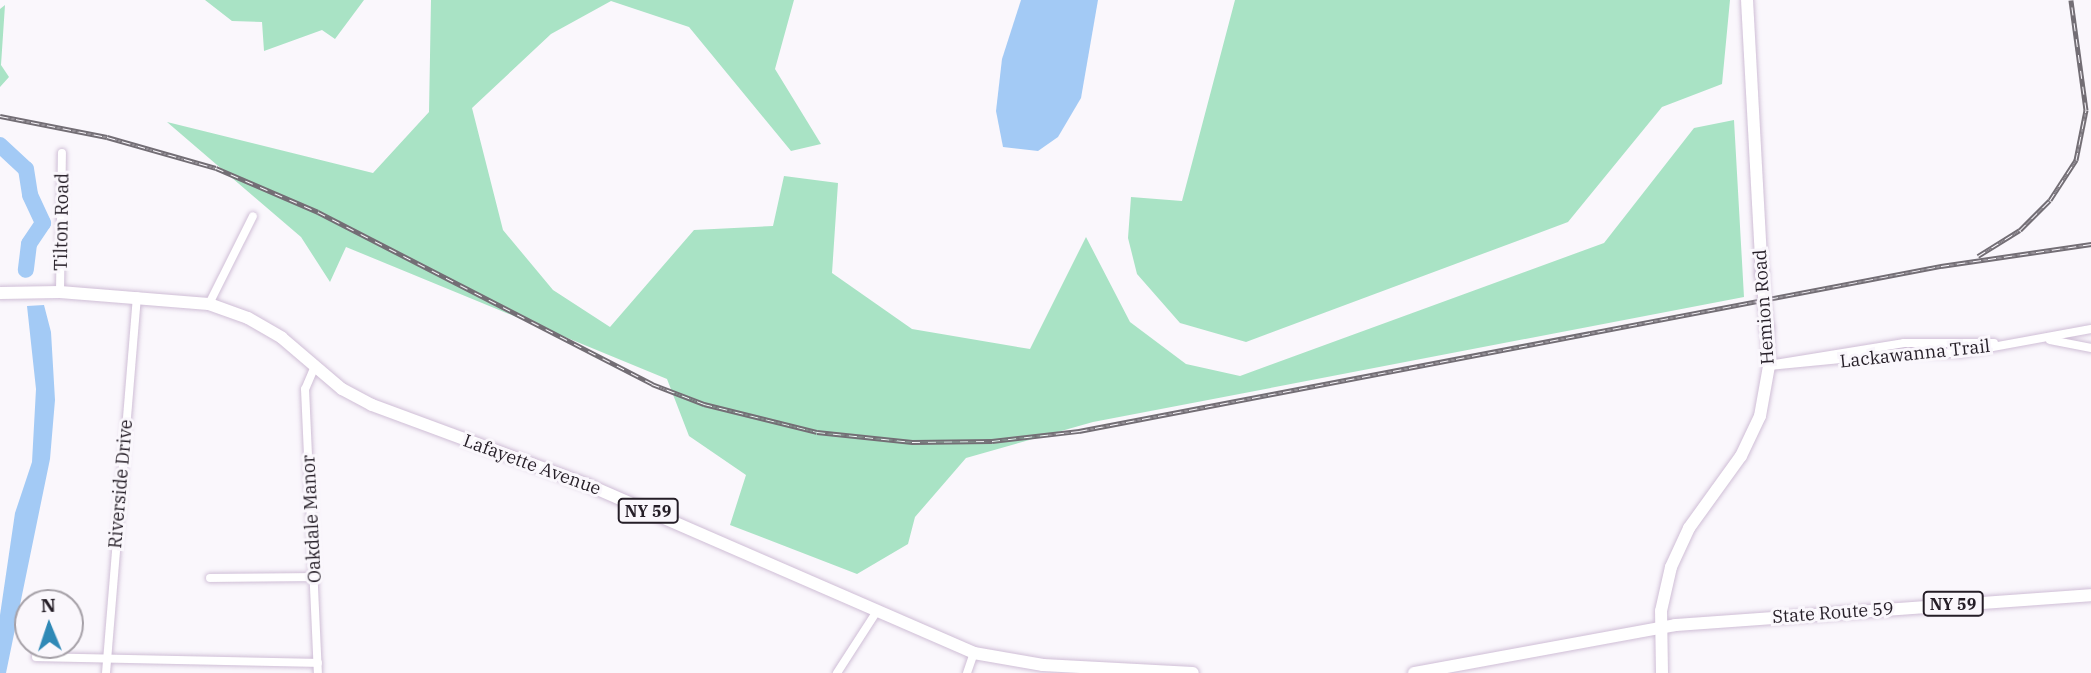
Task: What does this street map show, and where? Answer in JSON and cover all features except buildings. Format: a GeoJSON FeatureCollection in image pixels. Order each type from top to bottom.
{"type":"FeatureCollection","features":[{"type":"Feature","properties":{"kind":"main road","name":"Hemion Road"},"geometry":{"type":"LineString","coordinates":[[1662,673],[1660,629],[1678,549],[1751,437],[1769,366],[1747,0]]}},
{"type":"Feature","properties":{"kind":"main road","name":"Lafayette Avenue"},"geometry":{"type":"LineString","coordinates":[[0,293],[60,292],[137,296],[209,304],[247,317],[372,405],[588,485],[974,653],[1032,663],[1193,673]]}},
{"type":"Feature","properties":{"kind":"main road","name":"State Route 59"},"geometry":{"type":"LineString","coordinates":[[1660,629],[1815,612],[2091,595]]}},
{"type":"Feature","properties":{"kind":"main road","name":"NY 59"},"geometry":{"type":"LineString","coordinates":[[1414,673],[1660,629]]}},
{"type":"Feature","properties":{"kind":"street","name":"Tilton Road"},"geometry":{"type":"LineString","coordinates":[[60,292],[62,153]]}},
{"type":"Feature","properties":{"kind":"street"},"geometry":{"type":"LineString","coordinates":[[209,304],[253,216]]}},
{"type":"Feature","properties":{"kind":"street","name":"Riverside Drive"},"geometry":{"type":"LineString","coordinates":[[106,673],[137,296]]}},
{"type":"Feature","properties":{"kind":"street","name":"Lackawanna Trail"},"geometry":{"type":"LineString","coordinates":[[1769,366],[1902,352],[1960,354],[2091,329]]}},
{"type":"Feature","properties":{"kind":"street","name":"Lackawanna Trail"},"geometry":{"type":"LineString","coordinates":[[2040,339],[2091,348]]}},
{"type":"Feature","properties":{"kind":"street","name":"Oakdale Manor"},"geometry":{"type":"LineString","coordinates":[[315,366],[305,389],[318,673]]}},
{"type":"Feature","properties":{"kind":"street"},"geometry":{"type":"LineString","coordinates":[[210,578],[315,577]]}},
{"type":"Feature","properties":{"kind":"street"},"geometry":{"type":"LineString","coordinates":[[837,673],[877,611]]}},
{"type":"Feature","properties":{"kind":"street"},"geometry":{"type":"LineString","coordinates":[[967,673],[974,653]]}},
{"type":"Feature","properties":{"kind":"street"},"geometry":{"type":"LineString","coordinates":[[84,656],[318,663]]}},
{"type":"Feature","properties":{"kind":"green space"},"geometry":{"type":"Polygon","coordinates":[[[205,0],[364,0],[335,39],[322,30],[264,51],[262,22],[232,21],[205,0]]]}},
{"type":"Feature","properties":{"kind":"green space"},"geometry":{"type":"Polygon","coordinates":[[[431,0],[794,0],[775,69],[821,144],[791,151],[689,27],[611,1],[551,34],[472,108],[503,230],[553,290],[610,327],[694,230],[773,226],[784,176],[838,183],[832,273],[912,329],[1030,349],[1086,237],[1130,322],[1186,364],[1240,376],[1604,243],[1694,128],[1734,120],[1744,297],[1093,422],[966,458],[915,517],[908,544],[857,574],[730,525],[746,475],[689,436],[667,379],[346,247],[330,282],[301,237],[167,122],[373,173],[429,112],[431,0]]]}},
{"type":"Feature","properties":{"kind":"green space"},"geometry":{"type":"Polygon","coordinates":[[[1235,0],[1730,0],[1722,84],[1662,107],[1568,222],[1246,342],[1180,323],[1137,274],[1128,238],[1131,197],[1182,201],[1235,0]]]}},
{"type":"Feature","properties":{"kind":"green space"},"geometry":{"type":"Polygon","coordinates":[[[5,5],[1,65],[9,77],[0,87],[0,9],[5,5]]]}},
{"type":"Feature","properties":{"kind":"water"},"geometry":{"type":"Polygon","coordinates":[[[1021,0],[1098,0],[1081,98],[1058,137],[1038,151],[1003,147],[996,111],[1002,59],[1021,0]]]}},
{"type":"Feature","properties":{"kind":"water"},"geometry":{"type":"Polygon","coordinates":[[[44,305],[51,332],[55,400],[50,459],[23,589],[14,589],[14,634],[6,673],[0,673],[0,615],[15,513],[32,462],[36,389],[27,306],[44,305]]]}},
{"type":"Feature","properties":{"kind":"waterway"},"geometry":{"type":"LineString","coordinates":[[0,145],[26,169],[30,195],[43,223],[29,244],[26,270]]}},
{"type":"Feature","properties":{"kind":"railway"},"geometry":{"type":"LineString","coordinates":[[1978,256],[2020,230],[2050,200],[2076,160],[2086,110],[2071,0]]}},
{"type":"Feature","properties":{"kind":"railway"},"geometry":{"type":"LineString","coordinates":[[0,116],[107,137],[216,168],[318,212],[652,384],[704,404],[817,432],[912,442],[992,441],[1079,431],[1941,266],[2091,244]]}}]}
